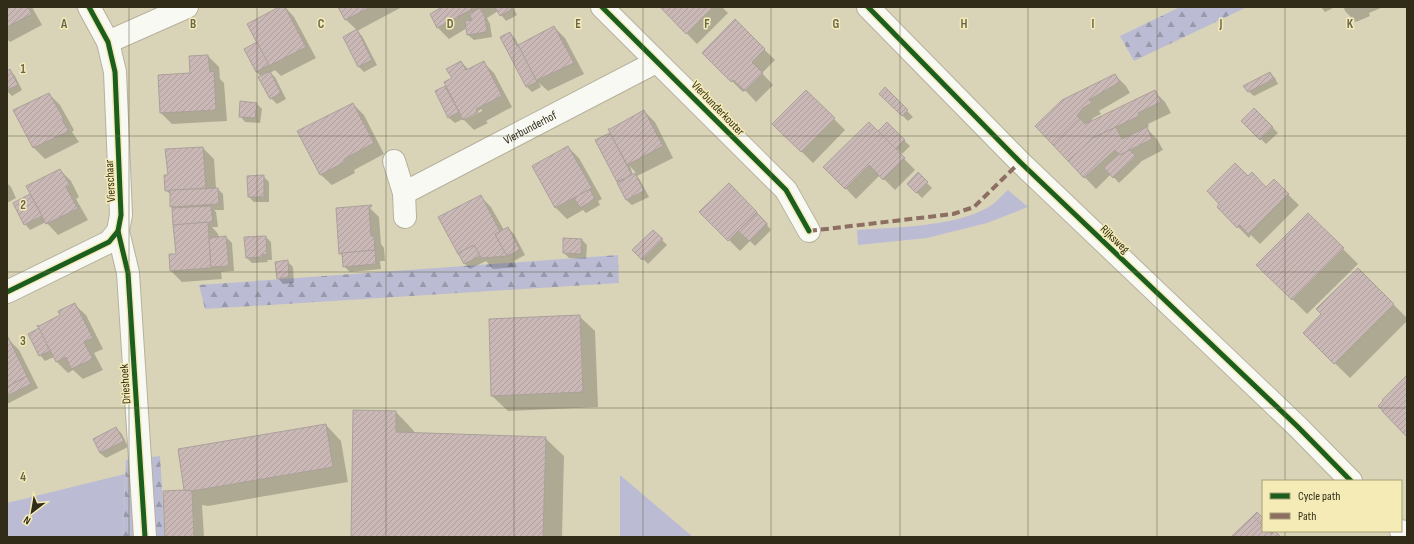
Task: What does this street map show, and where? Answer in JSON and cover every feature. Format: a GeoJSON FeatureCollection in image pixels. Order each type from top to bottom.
{"type":"FeatureCollection","features":[{"type":"Feature","properties":{"kind":"street","name":"Vierschaar"},"geometry":{"type":"LineString","coordinates":[[89,7],[108,42],[115,72],[121,215],[118,231]]}},
{"type":"Feature","properties":{"kind":"street"},"geometry":{"type":"LineString","coordinates":[[108,42],[187,7]]}},
{"type":"Feature","properties":{"kind":"street","name":"Vierbunderkouter"},"geometry":{"type":"LineString","coordinates":[[602,7],[786,190],[809,231]]}},
{"type":"Feature","properties":{"kind":"street","name":"Rijksweg"},"geometry":{"type":"LineString","coordinates":[[868,7],[1026,168],[1298,427],[1350,480]]}},
{"type":"Feature","properties":{"kind":"street","name":"Vierbunderhof"},"geometry":{"type":"LineString","coordinates":[[404,192],[656,62]]}},
{"type":"Feature","properties":{"kind":"street"},"geometry":{"type":"LineString","coordinates":[[394,161],[404,192],[405,217]]}},
{"type":"Feature","properties":{"kind":"street"},"geometry":{"type":"LineString","coordinates":[[7,292],[109,242],[118,231]]}},
{"type":"Feature","properties":{"kind":"street","name":"Drieshoek"},"geometry":{"type":"LineString","coordinates":[[118,231],[128,273],[145,537]]}},
{"type":"Feature","properties":{"kind":"green space"},"geometry":{"type":"Polygon","coordinates":[[[1180,7],[1247,7],[1134,61],[1120,36],[1180,7]]]}},
{"type":"Feature","properties":{"kind":"green space"},"geometry":{"type":"Polygon","coordinates":[[[1008,190],[1028,207],[987,223],[927,238],[858,245],[857,230],[906,227],[941,223],[958,219],[990,206],[1008,190]]]}},
{"type":"Feature","properties":{"kind":"green space"},"geometry":{"type":"Polygon","coordinates":[[[618,255],[619,283],[205,309],[199,285],[618,255]]]}},
{"type":"Feature","properties":{"kind":"green space"},"geometry":{"type":"Polygon","coordinates":[[[160,456],[165,537],[123,537],[126,460],[160,456]]]}},
{"type":"Feature","properties":{"kind":"green space"},"geometry":{"type":"Polygon","coordinates":[[[125,474],[123,537],[7,537],[7,503],[125,474]]]}},
{"type":"Feature","properties":{"kind":"green space"},"geometry":{"type":"Polygon","coordinates":[[[620,475],[693,537],[620,537],[620,475]]]}},
{"type":"Feature","properties":{"kind":"building"},"geometry":{"type":"Polygon","coordinates":[[[7,7],[28,7],[32,14],[7,27],[7,7]]]}},
{"type":"Feature","properties":{"kind":"building"},"geometry":{"type":"Polygon","coordinates":[[[279,7],[285,7],[306,47],[269,66],[247,24],[279,7]]]}},
{"type":"Feature","properties":{"kind":"building"},"geometry":{"type":"Polygon","coordinates":[[[338,7],[371,7],[345,20],[338,7]]]}},
{"type":"Feature","properties":{"kind":"building"},"geometry":{"type":"Polygon","coordinates":[[[442,7],[476,7],[437,28],[430,14],[442,7]]]}},
{"type":"Feature","properties":{"kind":"building"},"geometry":{"type":"Polygon","coordinates":[[[495,7],[511,7],[512,9],[500,16],[495,7]]]}},
{"type":"Feature","properties":{"kind":"building"},"geometry":{"type":"Polygon","coordinates":[[[660,7],[713,7],[686,34],[660,7]]]}},
{"type":"Feature","properties":{"kind":"building"},"geometry":{"type":"Polygon","coordinates":[[[480,8],[485,17],[487,32],[467,35],[465,21],[472,20],[469,14],[480,8]]]}},
{"type":"Feature","properties":{"kind":"building"},"geometry":{"type":"Polygon","coordinates":[[[735,19],[765,49],[752,62],[763,73],[745,91],[733,80],[731,82],[702,53],[735,19]]]}},
{"type":"Feature","properties":{"kind":"building"},"geometry":{"type":"Polygon","coordinates":[[[554,26],[574,63],[537,80],[537,82],[518,45],[554,26]]]}},
{"type":"Feature","properties":{"kind":"building"},"geometry":{"type":"Polygon","coordinates":[[[357,29],[372,60],[358,67],[343,37],[357,29]]]}},
{"type":"Feature","properties":{"kind":"building"},"geometry":{"type":"Polygon","coordinates":[[[510,32],[537,82],[526,87],[500,37],[510,32]]]}},
{"type":"Feature","properties":{"kind":"building"},"geometry":{"type":"Polygon","coordinates":[[[257,42],[269,65],[256,72],[244,49],[257,42]]]}},
{"type":"Feature","properties":{"kind":"building"},"geometry":{"type":"Polygon","coordinates":[[[208,55],[210,72],[214,71],[216,110],[160,113],[158,75],[190,73],[189,56],[208,55]]]}},
{"type":"Feature","properties":{"kind":"building"},"geometry":{"type":"Polygon","coordinates":[[[461,61],[466,70],[484,61],[502,96],[476,109],[478,112],[463,120],[444,82],[452,78],[446,69],[461,61]]]}},
{"type":"Feature","properties":{"kind":"building"},"geometry":{"type":"Polygon","coordinates":[[[10,69],[18,85],[7,90],[7,71],[10,69]]]}},
{"type":"Feature","properties":{"kind":"building"},"geometry":{"type":"Polygon","coordinates":[[[270,71],[281,93],[270,99],[258,77],[270,71]]]}},
{"type":"Feature","properties":{"kind":"building"},"geometry":{"type":"Polygon","coordinates":[[[1270,72],[1274,79],[1248,92],[1243,86],[1270,72]]]}},
{"type":"Feature","properties":{"kind":"building"},"geometry":{"type":"Polygon","coordinates":[[[1115,74],[1120,82],[1089,100],[1092,103],[1083,108],[1077,116],[1080,118],[1053,145],[1035,126],[1062,100],[1115,74]]]}},
{"type":"Feature","properties":{"kind":"building"},"geometry":{"type":"Polygon","coordinates":[[[445,86],[459,112],[448,118],[435,91],[445,86]]]}},
{"type":"Feature","properties":{"kind":"building"},"geometry":{"type":"Polygon","coordinates":[[[885,87],[908,110],[902,116],[879,94],[885,87]]]}},
{"type":"Feature","properties":{"kind":"building"},"geometry":{"type":"Polygon","coordinates":[[[806,90],[835,118],[801,152],[772,124],[806,90]]]}},
{"type":"Feature","properties":{"kind":"building"},"geometry":{"type":"Polygon","coordinates":[[[1155,90],[1161,102],[1138,113],[1139,115],[1135,118],[1093,138],[1068,161],[1053,145],[1080,118],[1085,124],[1155,90]]]}},
{"type":"Feature","properties":{"kind":"building"},"geometry":{"type":"Polygon","coordinates":[[[49,93],[69,131],[33,148],[13,110],[49,93]]]}},
{"type":"Feature","properties":{"kind":"building"},"geometry":{"type":"Polygon","coordinates":[[[240,101],[257,103],[255,118],[239,117],[240,101]]]}},
{"type":"Feature","properties":{"kind":"building"},"geometry":{"type":"Polygon","coordinates":[[[353,103],[374,143],[344,159],[345,162],[320,175],[297,131],[353,103]]]}},
{"type":"Feature","properties":{"kind":"building"},"geometry":{"type":"Polygon","coordinates":[[[1254,108],[1273,127],[1260,140],[1241,121],[1254,108]]]}},
{"type":"Feature","properties":{"kind":"building"},"geometry":{"type":"Polygon","coordinates":[[[644,110],[663,146],[627,165],[608,129],[644,110]]]}},
{"type":"Feature","properties":{"kind":"building"},"geometry":{"type":"Polygon","coordinates":[[[869,122],[905,158],[883,180],[869,165],[845,189],[823,167],[869,122]]]}},
{"type":"Feature","properties":{"kind":"building"},"geometry":{"type":"Polygon","coordinates":[[[887,122],[905,140],[896,149],[878,131],[887,122]]]}},
{"type":"Feature","properties":{"kind":"building"},"geometry":{"type":"Polygon","coordinates":[[[1116,127],[1122,139],[1147,127],[1152,139],[1120,155],[1115,150],[1084,178],[1068,161],[1093,138],[1116,127]]]}},
{"type":"Feature","properties":{"kind":"building"},"geometry":{"type":"Polygon","coordinates":[[[610,133],[632,175],[617,182],[595,140],[610,133]]]}},
{"type":"Feature","properties":{"kind":"building"},"geometry":{"type":"Polygon","coordinates":[[[568,146],[592,188],[555,208],[532,166],[568,146]]]}},
{"type":"Feature","properties":{"kind":"building"},"geometry":{"type":"Polygon","coordinates":[[[203,147],[206,188],[165,191],[164,175],[168,175],[165,149],[203,147]]]}},
{"type":"Feature","properties":{"kind":"building"},"geometry":{"type":"Polygon","coordinates":[[[1130,150],[1136,156],[1113,178],[1104,168],[1119,154],[1120,155],[1130,150]]]}},
{"type":"Feature","properties":{"kind":"building"},"geometry":{"type":"Polygon","coordinates":[[[1235,163],[1248,176],[1252,172],[1266,187],[1274,179],[1289,194],[1248,234],[1240,225],[1237,228],[1217,207],[1219,204],[1207,191],[1235,163]]]}},
{"type":"Feature","properties":{"kind":"building"},"geometry":{"type":"Polygon","coordinates":[[[60,169],[70,185],[66,187],[79,208],[46,224],[26,186],[60,169]]]}},
{"type":"Feature","properties":{"kind":"building"},"geometry":{"type":"Polygon","coordinates":[[[918,172],[928,182],[916,193],[907,184],[918,172]]]}},
{"type":"Feature","properties":{"kind":"building"},"geometry":{"type":"Polygon","coordinates":[[[635,173],[644,191],[626,200],[617,183],[635,173]]]}},
{"type":"Feature","properties":{"kind":"building"},"geometry":{"type":"Polygon","coordinates":[[[264,175],[264,197],[248,197],[247,176],[264,175]]]}},
{"type":"Feature","properties":{"kind":"building"},"geometry":{"type":"Polygon","coordinates":[[[729,183],[757,212],[728,241],[699,212],[729,183]]]}},
{"type":"Feature","properties":{"kind":"building"},"geometry":{"type":"Polygon","coordinates":[[[218,188],[219,204],[170,207],[170,190],[218,188]]]}},
{"type":"Feature","properties":{"kind":"building"},"geometry":{"type":"Polygon","coordinates":[[[590,189],[595,199],[580,208],[574,198],[590,189]]]}},
{"type":"Feature","properties":{"kind":"building"},"geometry":{"type":"Polygon","coordinates":[[[30,194],[42,216],[24,225],[13,203],[30,194]]]}},
{"type":"Feature","properties":{"kind":"building"},"geometry":{"type":"Polygon","coordinates":[[[481,195],[500,231],[495,234],[507,256],[481,258],[474,245],[458,254],[438,217],[481,195]]]}},
{"type":"Feature","properties":{"kind":"building"},"geometry":{"type":"Polygon","coordinates":[[[372,205],[369,207],[371,236],[374,236],[375,250],[339,254],[336,208],[372,205]]]}},
{"type":"Feature","properties":{"kind":"building"},"geometry":{"type":"Polygon","coordinates":[[[211,206],[213,222],[173,225],[172,208],[211,206]]]}},
{"type":"Feature","properties":{"kind":"building"},"geometry":{"type":"Polygon","coordinates":[[[757,213],[767,224],[749,241],[738,231],[757,213]]]}},
{"type":"Feature","properties":{"kind":"building"},"geometry":{"type":"Polygon","coordinates":[[[1308,213],[1344,248],[1292,300],[1256,265],[1308,213]]]}},
{"type":"Feature","properties":{"kind":"building"},"geometry":{"type":"Polygon","coordinates":[[[208,222],[211,268],[170,271],[169,254],[176,254],[173,225],[208,222]]]}},
{"type":"Feature","properties":{"kind":"building"},"geometry":{"type":"Polygon","coordinates":[[[508,227],[520,250],[507,256],[495,234],[508,227]]]}},
{"type":"Feature","properties":{"kind":"building"},"geometry":{"type":"Polygon","coordinates":[[[653,230],[663,239],[642,260],[632,250],[653,230]]]}},
{"type":"Feature","properties":{"kind":"building"},"geometry":{"type":"Polygon","coordinates":[[[226,236],[229,266],[211,267],[209,238],[226,236]]]}},
{"type":"Feature","properties":{"kind":"building"},"geometry":{"type":"Polygon","coordinates":[[[266,236],[267,254],[262,255],[263,257],[246,258],[244,237],[266,236]]]}},
{"type":"Feature","properties":{"kind":"building"},"geometry":{"type":"Polygon","coordinates":[[[563,238],[582,239],[581,254],[563,253],[563,238]]]}},
{"type":"Feature","properties":{"kind":"building"},"geometry":{"type":"Polygon","coordinates":[[[474,245],[480,256],[464,264],[458,253],[474,245]]]}},
{"type":"Feature","properties":{"kind":"building"},"geometry":{"type":"Polygon","coordinates":[[[375,250],[376,264],[343,267],[342,253],[375,250]]]}},
{"type":"Feature","properties":{"kind":"building"},"geometry":{"type":"Polygon","coordinates":[[[288,260],[289,277],[277,279],[275,262],[288,260]]]}},
{"type":"Feature","properties":{"kind":"building"},"geometry":{"type":"Polygon","coordinates":[[[1358,268],[1394,304],[1334,364],[1303,333],[1321,314],[1316,309],[1358,268]]]}},
{"type":"Feature","properties":{"kind":"building"},"geometry":{"type":"Polygon","coordinates":[[[75,303],[93,338],[84,342],[93,359],[71,369],[66,357],[56,362],[37,325],[39,326],[60,315],[58,311],[75,303]]]}},
{"type":"Feature","properties":{"kind":"building"},"geometry":{"type":"Polygon","coordinates":[[[580,315],[583,392],[491,396],[489,319],[580,315]]]}},
{"type":"Feature","properties":{"kind":"building"},"geometry":{"type":"Polygon","coordinates":[[[39,328],[50,351],[39,356],[28,334],[39,328]]]}},
{"type":"Feature","properties":{"kind":"building"},"geometry":{"type":"Polygon","coordinates":[[[8,337],[27,376],[7,387],[7,338],[8,337]]]}},
{"type":"Feature","properties":{"kind":"building"},"geometry":{"type":"Polygon","coordinates":[[[1407,375],[1407,437],[1378,406],[1407,375]]]}},
{"type":"Feature","properties":{"kind":"building"},"geometry":{"type":"Polygon","coordinates":[[[27,376],[31,384],[7,396],[7,387],[27,376]]]}},
{"type":"Feature","properties":{"kind":"building"},"geometry":{"type":"Polygon","coordinates":[[[353,410],[396,411],[396,432],[546,437],[543,537],[351,537],[353,410]]]}},
{"type":"Feature","properties":{"kind":"building"},"geometry":{"type":"Polygon","coordinates":[[[326,424],[333,467],[192,491],[184,490],[178,449],[326,424]]]}},
{"type":"Feature","properties":{"kind":"building"},"geometry":{"type":"Polygon","coordinates":[[[116,427],[124,441],[100,453],[93,439],[116,427]]]}},
{"type":"Feature","properties":{"kind":"building"},"geometry":{"type":"Polygon","coordinates":[[[163,491],[192,491],[194,537],[165,537],[163,491]]]}},
{"type":"Feature","properties":{"kind":"building"},"geometry":{"type":"Polygon","coordinates":[[[1257,512],[1262,517],[1262,525],[1253,516],[1257,512]]]}},
{"type":"Feature","properties":{"kind":"building"},"geometry":{"type":"Polygon","coordinates":[[[1253,516],[1262,525],[1262,532],[1269,532],[1271,534],[1276,532],[1281,537],[1231,537],[1253,516]]]}},
{"type":"Feature","properties":{"kind":"marked path"},"geometry":{"type":"LineString","coordinates":[[809,231],[953,214],[974,207],[1020,162]]}},
{"type":"Feature","properties":{"kind":"cycle path"},"geometry":{"type":"LineString","coordinates":[[7,292],[109,242],[118,231],[121,215],[115,72],[108,42],[89,7]]}},
{"type":"Feature","properties":{"kind":"cycle path"},"geometry":{"type":"LineString","coordinates":[[602,7],[786,190],[809,231]]}},
{"type":"Feature","properties":{"kind":"cycle path"},"geometry":{"type":"LineString","coordinates":[[868,7],[1020,162],[1298,427],[1350,480]]}},
{"type":"Feature","properties":{"kind":"cycle path"},"geometry":{"type":"LineString","coordinates":[[118,231],[128,273],[145,537]]}}]}
